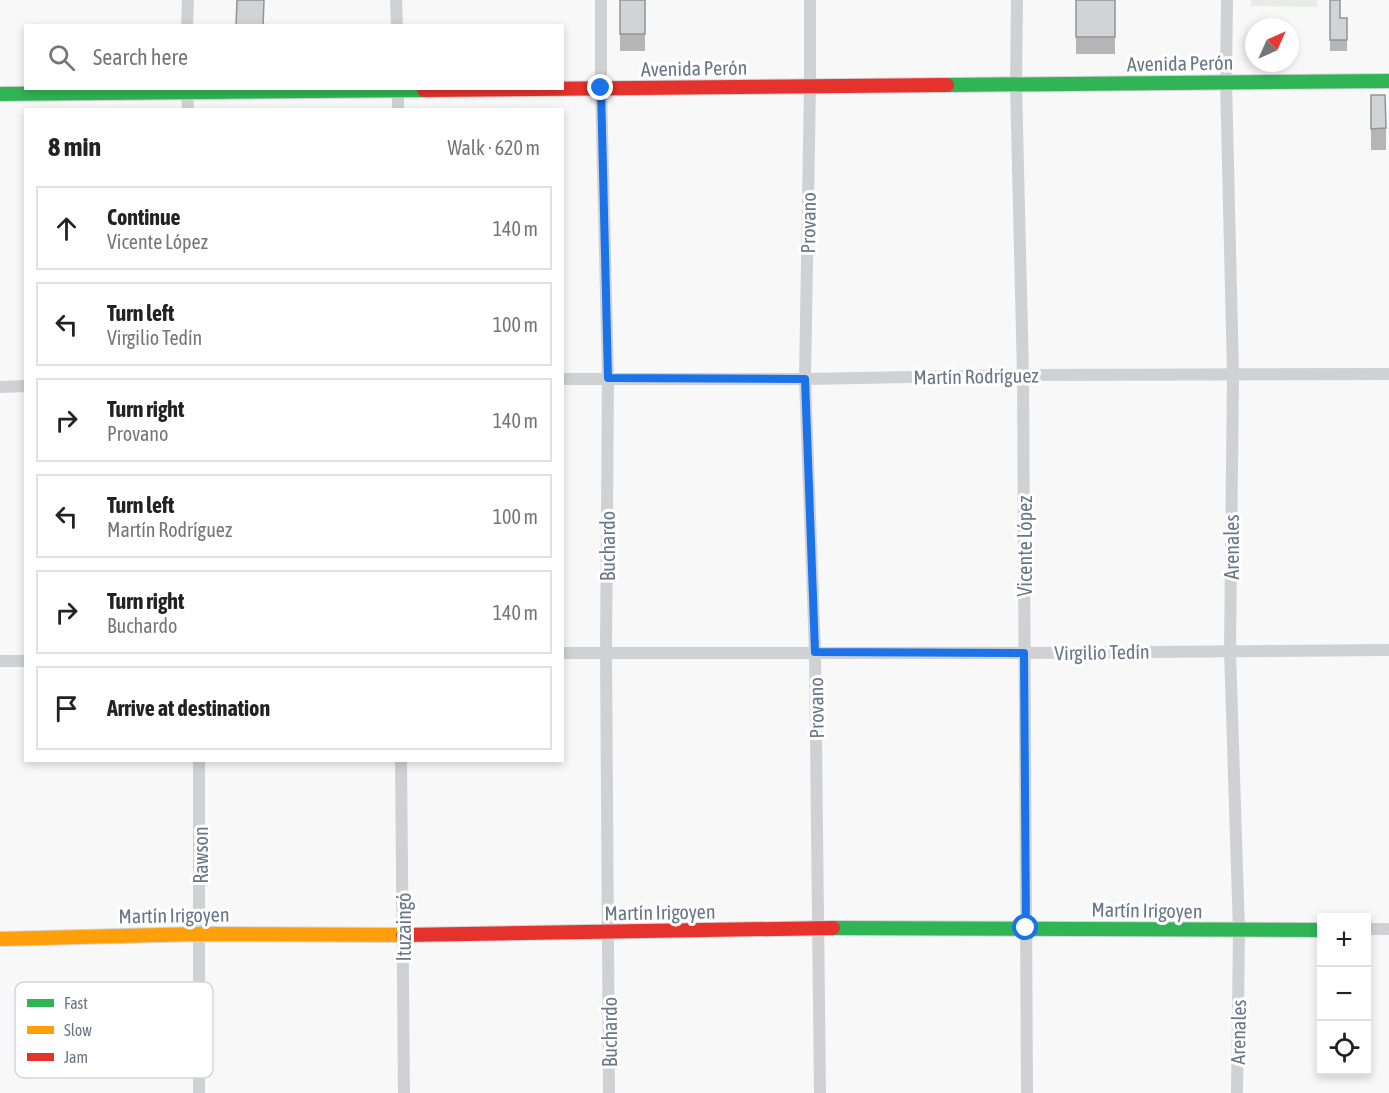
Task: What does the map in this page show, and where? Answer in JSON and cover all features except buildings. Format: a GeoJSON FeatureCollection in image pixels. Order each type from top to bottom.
{"type":"FeatureCollection","features":[{"type":"Feature","properties":{"kind":"main road","name":"Avenida Perón"},"geometry":{"type":"LineString","coordinates":[[564,88],[1389,81]]}},
{"type":"Feature","properties":{"kind":"main road","name":"Avenida Perón"},"geometry":{"type":"LineString","coordinates":[[0,94],[187,90]]}},
{"type":"Feature","properties":{"kind":"main road","name":"Martín Irigoyen"},"geometry":{"type":"LineString","coordinates":[[0,939],[200,933],[403,935],[818,928],[1317,930]]}},
{"type":"Feature","properties":{"kind":"street"},"geometry":{"type":"LineString","coordinates":[[188,0],[188,24]]}},
{"type":"Feature","properties":{"kind":"street"},"geometry":{"type":"LineString","coordinates":[[396,0],[397,24]]}},
{"type":"Feature","properties":{"kind":"street","name":"Buchardo"},"geometry":{"type":"LineString","coordinates":[[601,0],[608,378],[606,652],[609,1093]]}},
{"type":"Feature","properties":{"kind":"street","name":"Provano"},"geometry":{"type":"LineString","coordinates":[[810,0],[805,379],[815,652],[820,1093]]}},
{"type":"Feature","properties":{"kind":"street","name":"Vicente López"},"geometry":{"type":"LineString","coordinates":[[1017,0],[1023,375],[1027,1093]]}},
{"type":"Feature","properties":{"kind":"street","name":"Arenales"},"geometry":{"type":"LineString","coordinates":[[1227,0],[1226,81],[1233,374],[1230,651],[1239,931],[1237,1093]]}},
{"type":"Feature","properties":{"kind":"street"},"geometry":{"type":"LineString","coordinates":[[187,90],[188,108]]}},
{"type":"Feature","properties":{"kind":"street"},"geometry":{"type":"LineString","coordinates":[[398,90],[398,108]]}},
{"type":"Feature","properties":{"kind":"street","name":"Martín Rodríguez"},"geometry":{"type":"LineString","coordinates":[[564,379],[1389,374]]}},
{"type":"Feature","properties":{"kind":"street"},"geometry":{"type":"LineString","coordinates":[[0,387],[24,386]]}},
{"type":"Feature","properties":{"kind":"street","name":"Virgilio Tedín"},"geometry":{"type":"LineString","coordinates":[[564,653],[1389,650]]}},
{"type":"Feature","properties":{"kind":"street"},"geometry":{"type":"LineString","coordinates":[[0,661],[24,661]]}},
{"type":"Feature","properties":{"kind":"street","name":"Rawson"},"geometry":{"type":"LineString","coordinates":[[199,762],[200,982]]}},
{"type":"Feature","properties":{"kind":"street","name":"Ituzaingó"},"geometry":{"type":"LineString","coordinates":[[401,762],[404,1093]]}},
{"type":"Feature","properties":{"kind":"street"},"geometry":{"type":"LineString","coordinates":[[1371,929],[1389,929]]}},
{"type":"Feature","properties":{"kind":"street","name":"Rawson"},"geometry":{"type":"LineString","coordinates":[[199,1078],[199,1093]]}},
{"type":"Feature","properties":{"kind":"shaded area"},"geometry":{"type":"Polygon","coordinates":[[[1251,0],[1317,0],[1317,7],[1251,6],[1251,0]]]}},
{"type":"Feature","properties":{"kind":"traffic: fast"},"geometry":{"type":"LineString","coordinates":[[947,85],[1389,81]]}},
{"type":"Feature","properties":{"kind":"traffic: fast"},"geometry":{"type":"LineString","coordinates":[[0,94],[424,90]]}},
{"type":"Feature","properties":{"kind":"traffic: fast"},"geometry":{"type":"LineString","coordinates":[[833,928],[1317,930]]}},
{"type":"Feature","properties":{"kind":"traffic: slow"},"geometry":{"type":"LineString","coordinates":[[0,939],[200,934],[403,935]]}},
{"type":"Feature","properties":{"kind":"traffic: jam"},"geometry":{"type":"LineString","coordinates":[[564,89],[947,85]]}},
{"type":"Feature","properties":{"kind":"traffic: jam"},"geometry":{"type":"LineString","coordinates":[[403,935],[833,928]]}},
{"type":"Feature","properties":{"kind":"route"},"geometry":{"type":"LineString","coordinates":[[601,88],[608,378],[805,379],[815,652],[1024,653],[1026,928]]}}]}
